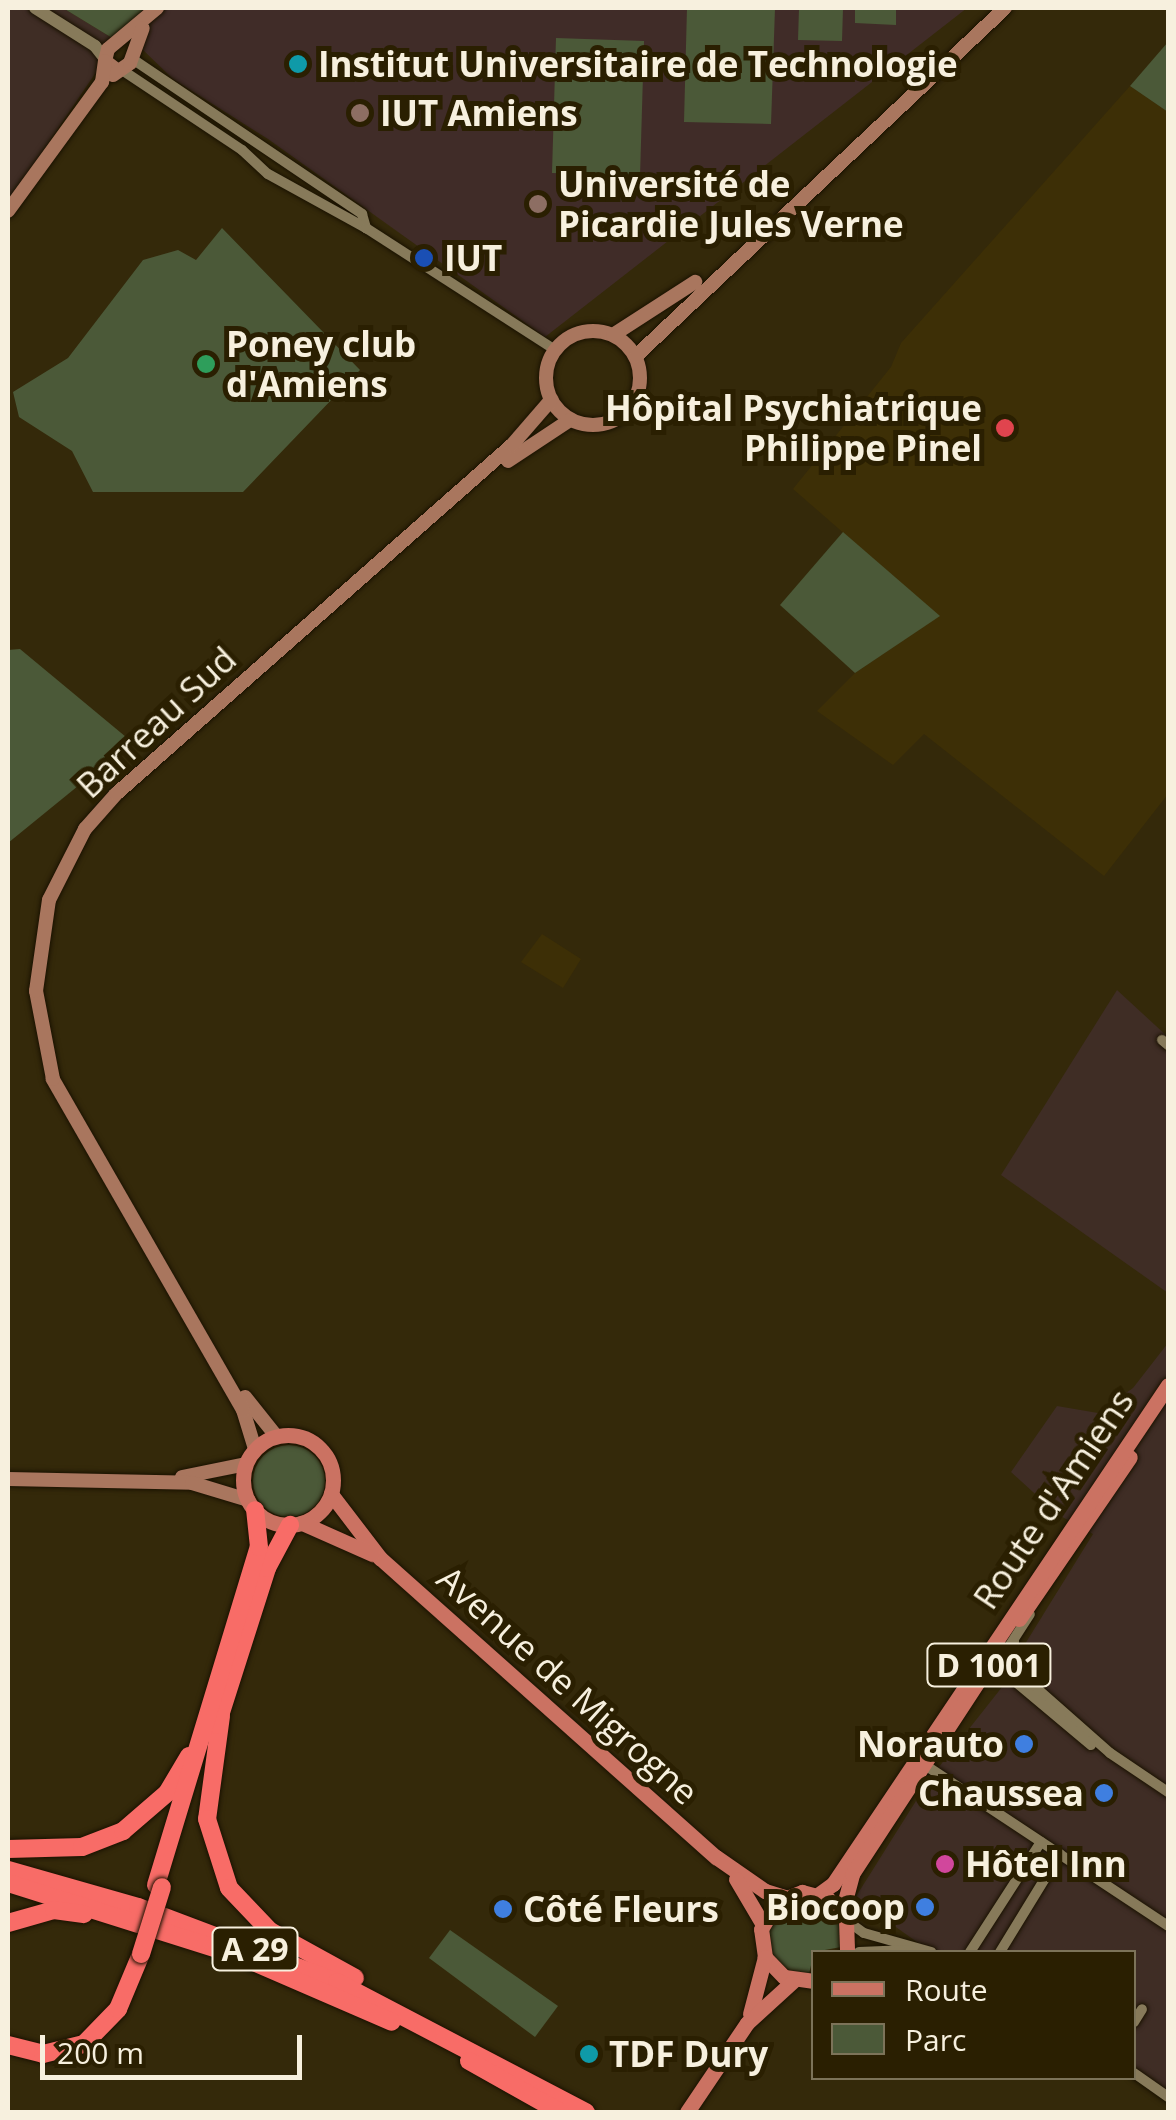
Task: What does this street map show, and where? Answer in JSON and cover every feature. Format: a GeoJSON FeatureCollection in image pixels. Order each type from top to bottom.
{"type":"FeatureCollection","features":[{"type":"Feature","properties":{"kind":"highway"},"geometry":{"type":"LineString","coordinates":[[252,1505],[258,1547],[214,1718],[207,1819],[217,1864],[246,1909],[297,1948],[415,2008],[491,2059]]}},
{"type":"Feature","properties":{"kind":"highway"},"geometry":{"type":"LineString","coordinates":[[8,2045],[43,2054],[84,2044],[118,2008],[267,1568],[296,1524]]}},
{"type":"Feature","properties":{"kind":"highway"},"geometry":{"type":"LineString","coordinates":[[8,1849],[82,1847],[123,1831],[167,1793],[214,1718]]}},
{"type":"Feature","properties":{"kind":"highway","name":"A 29"},"geometry":{"type":"LineString","coordinates":[[8,1870],[244,1944],[491,2059],[586,2112]]}},
{"type":"Feature","properties":{"kind":"highway","name":"A 29"},"geometry":{"type":"LineString","coordinates":[[8,1884],[165,1930],[326,1992],[560,2112]]}},
{"type":"Feature","properties":{"kind":"highway"},"geometry":{"type":"LineString","coordinates":[[8,1923],[54,1910],[165,1930]]}},
{"type":"Feature","properties":{"kind":"highway"},"geometry":{"type":"LineString","coordinates":[[8,2035],[44,2047],[82,2036],[111,2007],[138,1953]]}},
{"type":"Feature","properties":{"kind":"main road"},"geometry":{"type":"LineString","coordinates":[[8,212],[158,8]]}},
{"type":"Feature","properties":{"kind":"main road"},"geometry":{"type":"LineString","coordinates":[[614,335],[636,356],[639,388],[622,416],[606,424],[570,420],[552,400],[547,370],[555,350],[579,333],[614,335],[685,291],[993,8]]}},
{"type":"Feature","properties":{"kind":"main road"},"geometry":{"type":"LineString","coordinates":[[636,356],[1005,8]]}},
{"type":"Feature","properties":{"kind":"main road"},"geometry":{"type":"LineString","coordinates":[[119,62],[115,44],[145,23]]}},
{"type":"Feature","properties":{"kind":"main road","name":"Barreau Sud"},"geometry":{"type":"LineString","coordinates":[[251,1457],[242,1410],[53,1079],[36,991],[49,900],[86,829],[116,794],[512,445],[552,400]]}},
{"type":"Feature","properties":{"kind":"main road","name":"Barreau Sud"},"geometry":{"type":"LineString","coordinates":[[278,1436],[226,1366],[54,1063],[42,968],[50,918],[80,848],[124,794],[495,470],[570,420]]}},
{"type":"Feature","properties":{"kind":"main road","name":"Route d'Amiens"},"geometry":{"type":"LineString","coordinates":[[819,1894],[833,1884],[1168,1385]]}},
{"type":"Feature","properties":{"kind":"main road","name":"Route d'Amiens"},"geometry":{"type":"LineString","coordinates":[[844,1916],[852,1874],[1168,1402]]}},
{"type":"Feature","properties":{"kind":"main road"},"geometry":{"type":"LineString","coordinates":[[8,1480],[156,1480],[251,1457],[278,1436],[303,1438],[320,1448],[330,1465],[331,1494],[296,1524],[252,1505],[156,1480]]}},
{"type":"Feature","properties":{"kind":"main road"},"geometry":{"type":"LineString","coordinates":[[251,1457],[252,1505]]}},
{"type":"Feature","properties":{"kind":"main road","name":"Avenue de Migrogne"},"geometry":{"type":"LineString","coordinates":[[331,1494],[380,1558],[716,1858],[764,1892],[785,1897]]}},
{"type":"Feature","properties":{"kind":"main road","name":"Avenue de Migrogne"},"geometry":{"type":"LineString","coordinates":[[296,1524],[380,1558]]}},
{"type":"Feature","properties":{"kind":"main road","name":"Avenue de Migrogne"},"geometry":{"type":"LineString","coordinates":[[716,1858],[762,1923]]}},
{"type":"Feature","properties":{"kind":"main road"},"geometry":{"type":"LineString","coordinates":[[747,2022],[765,1957],[762,1923],[785,1897],[819,1894],[844,1916],[847,1950]]}},
{"type":"Feature","properties":{"kind":"main road"},"geometry":{"type":"LineString","coordinates":[[765,1957],[792,1980],[811,1981]]}},
{"type":"Feature","properties":{"kind":"main road"},"geometry":{"type":"LineString","coordinates":[[687,2112],[747,2022],[792,1980]]}},
{"type":"Feature","properties":{"kind":"street"},"geometry":{"type":"LineString","coordinates":[[35,8],[362,214],[366,228]]}},
{"type":"Feature","properties":{"kind":"street"},"geometry":{"type":"LineString","coordinates":[[49,8],[115,44]]}},
{"type":"Feature","properties":{"kind":"street"},"geometry":{"type":"LineString","coordinates":[[119,62],[242,150],[264,172],[328,213],[366,228],[555,350]]}},
{"type":"Feature","properties":{"kind":"street"},"geometry":{"type":"LineString","coordinates":[[942,1739],[1014,1641],[1040,1592]]}},
{"type":"Feature","properties":{"kind":"street"},"geometry":{"type":"LineString","coordinates":[[1014,1641],[1013,1660],[1025,1678],[1110,1753]]}},
{"type":"Feature","properties":{"kind":"street"},"geometry":{"type":"LineString","coordinates":[[986,1682],[1012,1679],[1066,1727],[1168,1792]]}},
{"type":"Feature","properties":{"kind":"street"},"geometry":{"type":"LineString","coordinates":[[925,1765],[1168,1926]]}},
{"type":"Feature","properties":{"kind":"street"},"geometry":{"type":"LineString","coordinates":[[971,1950],[1041,1842]]}},
{"type":"Feature","properties":{"kind":"street"},"geometry":{"type":"LineString","coordinates":[[1001,1950],[1060,1854]]}},
{"type":"Feature","properties":{"kind":"street"},"geometry":{"type":"LineString","coordinates":[[844,1916],[864,1932],[922,1950]]}},
{"type":"Feature","properties":{"kind":"street"},"geometry":{"type":"LineString","coordinates":[[1136,2019],[1142,2009]]}},
{"type":"Feature","properties":{"kind":"street"},"geometry":{"type":"LineString","coordinates":[[1136,2074],[1168,2097]]}},
{"type":"Feature","properties":{"kind":"shaded area"},"geometry":{"type":"Polygon","coordinates":[[[8,8],[63,8],[117,41],[8,203],[8,8]]]}},
{"type":"Feature","properties":{"kind":"shaded area","name":"Université de Picardie Jules Verne"},"geometry":{"type":"Polygon","coordinates":[[[63,8],[967,8],[545,337],[268,139],[173,79],[141,48],[63,8]]]}},
{"type":"Feature","properties":{"kind":"shaded area","name":"Hôpital Psychiatrique Philippe Pinel"},"geometry":{"type":"Polygon","coordinates":[[[1130,86],[1168,112],[1168,794],[1104,876],[924,734],[893,765],[817,711],[855,673],[939,616],[793,489],[891,367],[901,343],[1130,86]]]}},
{"type":"Feature","properties":{"kind":"shaded area"},"geometry":{"type":"Polygon","coordinates":[[[542,934],[581,959],[563,988],[521,962],[542,934]]]}},
{"type":"Feature","properties":{"kind":"shaded area"},"geometry":{"type":"Polygon","coordinates":[[[1117,990],[1168,1037],[1168,1293],[1001,1175],[1117,990]]]}},
{"type":"Feature","properties":{"kind":"shaded area"},"geometry":{"type":"Polygon","coordinates":[[[1168,1343],[1168,2101],[1136,2078],[1136,1950],[928,1950],[855,1898],[931,1777],[1025,1658],[1025,1644],[1093,1534],[1057,1514],[1011,1472],[1057,1406],[1098,1413],[1133,1388],[1168,1343]]]}},
{"type":"Feature","properties":{"kind":"green space"},"geometry":{"type":"Polygon","coordinates":[[[63,8],[144,8],[117,41],[63,8]]]}},
{"type":"Feature","properties":{"kind":"green space"},"geometry":{"type":"Polygon","coordinates":[[[687,8],[775,8],[771,124],[684,122],[687,8]]]}},
{"type":"Feature","properties":{"kind":"green space"},"geometry":{"type":"Polygon","coordinates":[[[799,8],[843,8],[842,41],[798,40],[799,8]]]}},
{"type":"Feature","properties":{"kind":"green space"},"geometry":{"type":"Polygon","coordinates":[[[855,8],[896,8],[896,25],[855,23],[855,8]]]}},
{"type":"Feature","properties":{"kind":"green space"},"geometry":{"type":"Polygon","coordinates":[[[556,38],[644,41],[640,176],[552,173],[556,38]]]}},
{"type":"Feature","properties":{"kind":"green space"},"geometry":{"type":"Polygon","coordinates":[[[1168,42],[1168,112],[1130,86],[1168,42]]]}},
{"type":"Feature","properties":{"kind":"green space","name":"Poney club d'Amiens"},"geometry":{"type":"Polygon","coordinates":[[[222,228],[360,370],[243,492],[93,492],[72,451],[19,417],[13,392],[68,358],[143,260],[178,250],[196,260],[222,228]]]}},
{"type":"Feature","properties":{"kind":"green space"},"geometry":{"type":"Polygon","coordinates":[[[843,532],[940,616],[855,673],[780,605],[843,532]]]}},
{"type":"Feature","properties":{"kind":"green space"},"geometry":{"type":"Polygon","coordinates":[[[20,649],[132,742],[8,843],[8,650],[20,649]]]}},
{"type":"Feature","properties":{"kind":"green space"},"geometry":{"type":"Polygon","coordinates":[[[289,1445],[303,1447],[315,1455],[323,1467],[323,1495],[315,1507],[303,1515],[289,1517],[275,1515],[263,1507],[255,1495],[253,1481],[255,1467],[263,1455],[275,1447],[289,1445]]]}},
{"type":"Feature","properties":{"kind":"green space"},"geometry":{"type":"Polygon","coordinates":[[[804,1899],[823,1904],[839,1922],[841,1947],[811,1950],[809,1974],[790,1971],[771,1954],[768,1929],[780,1908],[804,1899]]]}},
{"type":"Feature","properties":{"kind":"green space"},"geometry":{"type":"Polygon","coordinates":[[[450,1930],[558,2006],[535,2037],[429,1958],[450,1930]]]}},
{"type":"Feature","properties":{"kind":"place","name":"Institut Universitaire de Technologie"},"geometry":{"type":"Point","coordinates":[298,64]}},
{"type":"Feature","properties":{"kind":"place","name":"IUT Amiens"},"geometry":{"type":"Point","coordinates":[360,113]}},
{"type":"Feature","properties":{"kind":"place","name":"Université de Picardie Jules Verne"},"geometry":{"type":"Point","coordinates":[538,204]}},
{"type":"Feature","properties":{"kind":"place","name":"IUT"},"geometry":{"type":"Point","coordinates":[424,258]}},
{"type":"Feature","properties":{"kind":"place","name":"Poney club d'Amiens"},"geometry":{"type":"Point","coordinates":[206,364]}},
{"type":"Feature","properties":{"kind":"place","name":"Hôpital Psychiatrique Philippe Pinel"},"geometry":{"type":"Point","coordinates":[1005,428]}},
{"type":"Feature","properties":{"kind":"place","name":"Norauto"},"geometry":{"type":"Point","coordinates":[1024,1744]}},
{"type":"Feature","properties":{"kind":"place","name":"Chaussea"},"geometry":{"type":"Point","coordinates":[1104,1793]}},
{"type":"Feature","properties":{"kind":"place","name":"Hôtel Inn"},"geometry":{"type":"Point","coordinates":[945,1864]}},
{"type":"Feature","properties":{"kind":"place","name":"Biocoop"},"geometry":{"type":"Point","coordinates":[925,1907]}},
{"type":"Feature","properties":{"kind":"place","name":"Côté Fleurs"},"geometry":{"type":"Point","coordinates":[503,1909]}},
{"type":"Feature","properties":{"kind":"place","name":"TDF Dury"},"geometry":{"type":"Point","coordinates":[589,2054]}}]}
